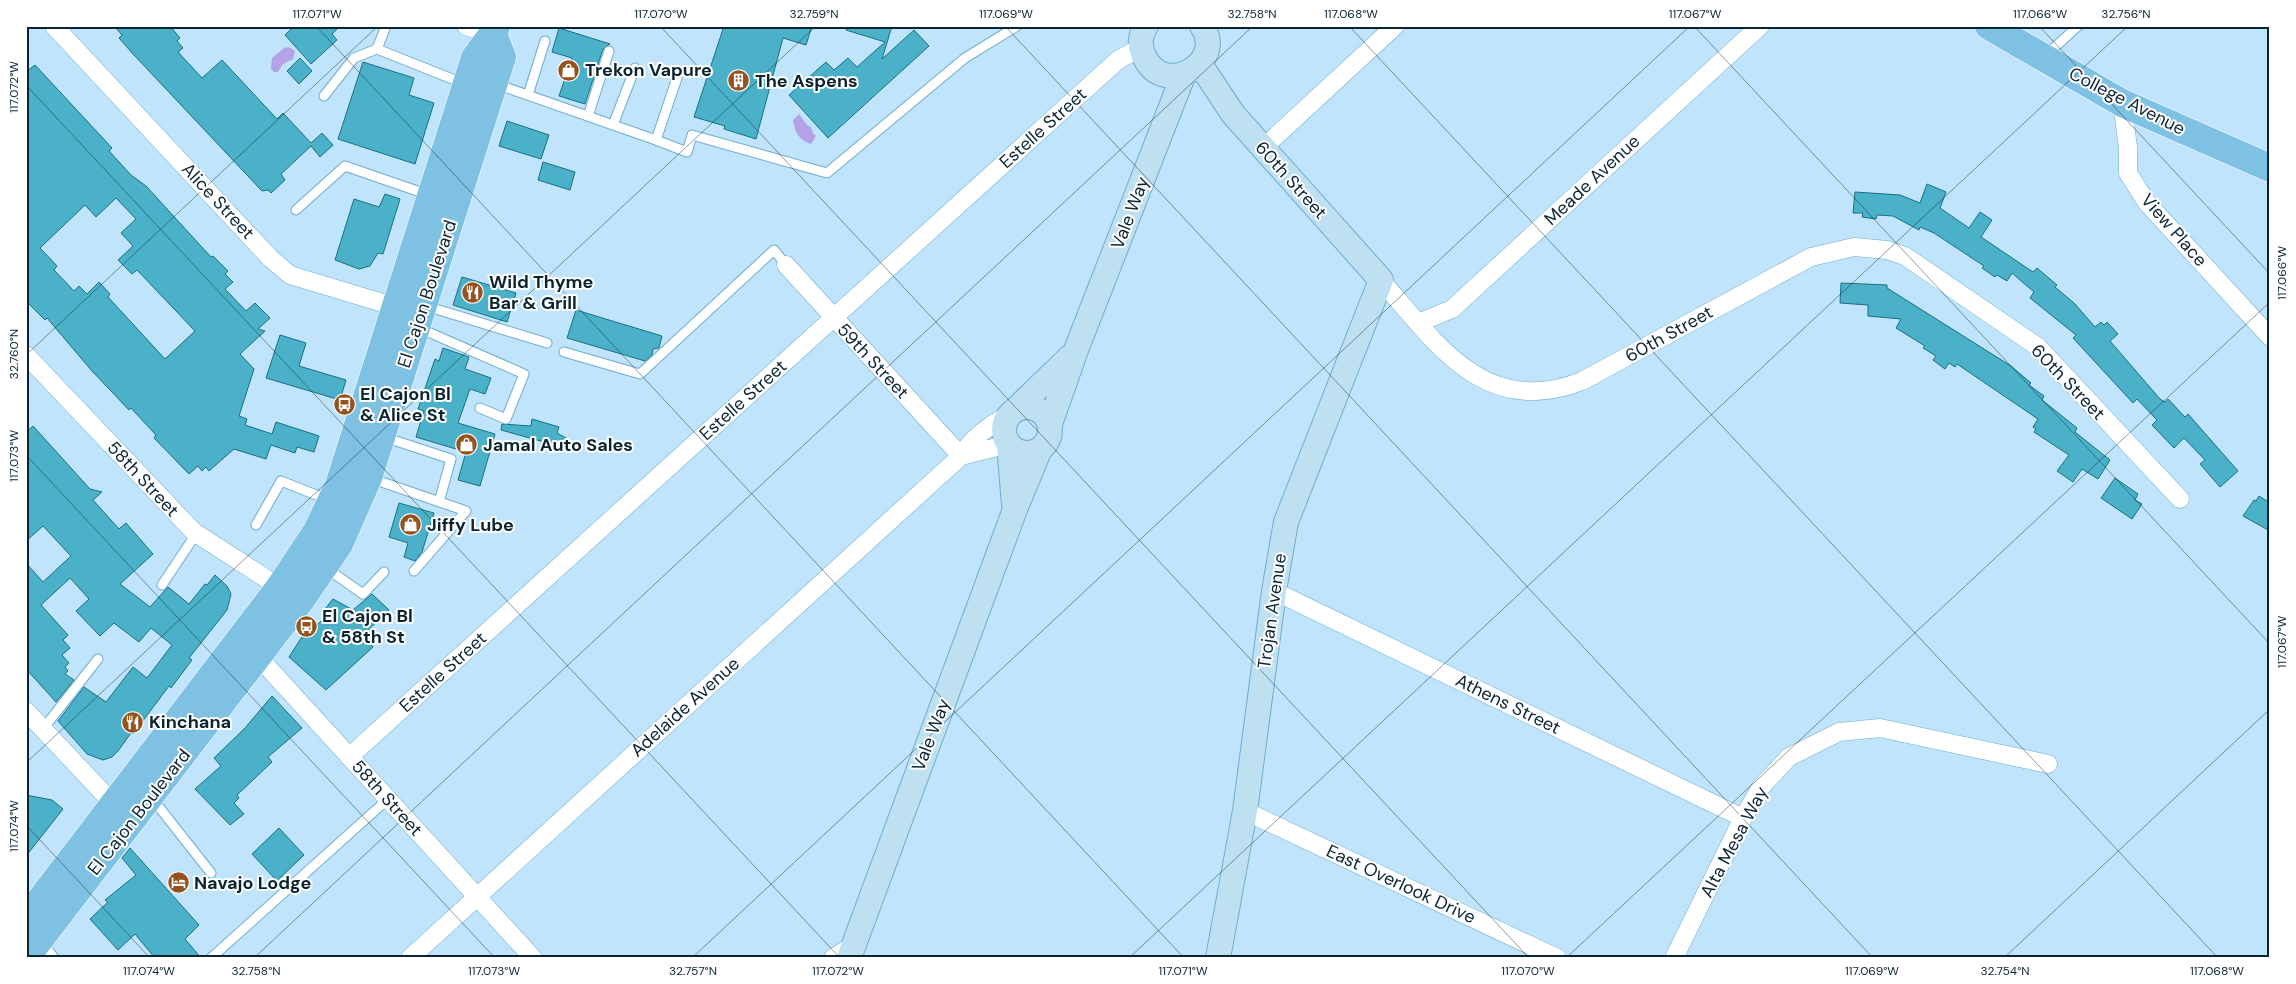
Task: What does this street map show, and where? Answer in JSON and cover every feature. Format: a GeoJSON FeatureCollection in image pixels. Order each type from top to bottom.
{"type":"FeatureCollection","features":[{"type":"Feature","properties":{"kind":"main road","name":"College Avenue"},"geometry":{"type":"LineString","coordinates":[[1989,26],[2122,103],[2270,168]]}},
{"type":"Feature","properties":{"kind":"main road","name":"El Cajon Boulevard"},"geometry":{"type":"LineString","coordinates":[[37,943],[123,814],[290,594],[324,566],[339,544],[368,478],[381,436],[480,84],[475,58],[495,30]]}},
{"type":"Feature","properties":{"kind":"main road","name":"El Cajon Boulevard"},"geometry":{"type":"LineString","coordinates":[[290,594],[414,314],[432,196],[480,84]]}},
{"type":"Feature","properties":{"kind":"main road","name":"El Cajon Boulevard"},"geometry":{"type":"LineString","coordinates":[[123,814],[151,797],[250,647]]}},
{"type":"Feature","properties":{"kind":"street","name":"Alice Street"},"geometry":{"type":"LineString","coordinates":[[54,26],[270,258],[290,275],[414,314]]}},
{"type":"Feature","properties":{"kind":"street"},"geometry":{"type":"LineString","coordinates":[[466,26],[495,30]]}},
{"type":"Feature","properties":{"kind":"street"},"geometry":{"type":"LineString","coordinates":[[1143,37],[1148,65],[1164,76],[1192,70],[1207,48],[1206,32],[1202,26]]}},
{"type":"Feature","properties":{"kind":"street"},"geometry":{"type":"LineString","coordinates":[[1262,149],[1395,26]]}},
{"type":"Feature","properties":{"kind":"street","name":"Meade Avenue"},"geometry":{"type":"LineString","coordinates":[[1418,323],[1452,309],[1760,26]]}},
{"type":"Feature","properties":{"kind":"street","name":"Estelle Street"},"geometry":{"type":"LineString","coordinates":[[349,757],[1143,37]]}},
{"type":"Feature","properties":{"kind":"street","name":"60th Street"},"geometry":{"type":"LineString","coordinates":[[1192,70],[1222,101],[1262,149],[1418,323],[1457,364],[1482,381],[1515,391],[1549,391],[1582,381],[1811,256],[1854,248],[1887,250],[1905,256],[2038,347],[2180,500]]}},
{"type":"Feature","properties":{"kind":"street","name":"Vale Way"},"geometry":{"type":"LineString","coordinates":[[844,954],[1014,512],[1040,449],[1049,438],[1050,424],[1076,350],[1192,70]]}},
{"type":"Feature","properties":{"kind":"street","name":"View Place"},"geometry":{"type":"LineString","coordinates":[[2122,103],[2128,147],[2128,173],[2147,203],[2270,337]]}},
{"type":"Feature","properties":{"kind":"street","name":"59th Street"},"geometry":{"type":"LineString","coordinates":[[786,265],[961,456]]}},
{"type":"Feature","properties":{"kind":"street","name":"Trojan Avenue"},"geometry":{"type":"LineString","coordinates":[[1218,958],[1245,811],[1274,591],[1286,522],[1381,280]]}},
{"type":"Feature","properties":{"kind":"street","name":"Vale Way"},"geometry":{"type":"LineString","coordinates":[[1014,512],[1009,444],[1004,430],[1011,413],[1061,368],[1076,350]]}},
{"type":"Feature","properties":{"kind":"street","name":"58th Street"},"geometry":{"type":"LineString","coordinates":[[26,354],[196,534],[290,594]]}},
{"type":"Feature","properties":{"kind":"street"},"geometry":{"type":"LineString","coordinates":[[1011,413],[1020,407],[1035,408],[1047,417],[1050,424]]}},
{"type":"Feature","properties":{"kind":"street","name":"Adelaide Avenue"},"geometry":{"type":"LineString","coordinates":[[410,958],[961,456],[966,447],[995,422],[1011,413]]}},
{"type":"Feature","properties":{"kind":"street"},"geometry":{"type":"LineString","coordinates":[[1009,444],[1014,449],[1027,453],[1040,449]]}},
{"type":"Feature","properties":{"kind":"street","name":"Adelaide Avenue"},"geometry":{"type":"LineString","coordinates":[[961,456],[1009,444]]}},
{"type":"Feature","properties":{"kind":"street","name":"Athens Street"},"geometry":{"type":"LineString","coordinates":[[1274,591],[1743,818]]}},
{"type":"Feature","properties":{"kind":"street","name":"58th Street"},"geometry":{"type":"LineString","coordinates":[[250,647],[533,958]]}},
{"type":"Feature","properties":{"kind":"street"},"geometry":{"type":"LineString","coordinates":[[27,715],[43,729],[123,814]]}},
{"type":"Feature","properties":{"kind":"street","name":"Alta Mesa Way"},"geometry":{"type":"LineString","coordinates":[[1674,958],[1743,818],[1761,787],[1789,757],[1839,732],[1880,728],[2048,764]]}},
{"type":"Feature","properties":{"kind":"street","name":"East Overlook Drive"},"geometry":{"type":"LineString","coordinates":[[1245,811],[1557,958]]}},
{"type":"Feature","properties":{"kind":"lane"},"geometry":{"type":"LineString","coordinates":[[377,49],[386,26]]}},
{"type":"Feature","properties":{"kind":"lane"},"geometry":{"type":"LineString","coordinates":[[324,96],[354,58],[377,49],[480,84],[528,95],[687,152],[692,135],[827,173],[965,58],[1017,26]]}},
{"type":"Feature","properties":{"kind":"lane"},"geometry":{"type":"LineString","coordinates":[[2043,58],[2078,26]]}},
{"type":"Feature","properties":{"kind":"lane"},"geometry":{"type":"LineString","coordinates":[[528,95],[545,41]]}},
{"type":"Feature","properties":{"kind":"lane"},"geometry":{"type":"LineString","coordinates":[[588,116],[609,51]]}},
{"type":"Feature","properties":{"kind":"lane"},"geometry":{"type":"LineString","coordinates":[[613,124],[635,68]]}},
{"type":"Feature","properties":{"kind":"lane"},"geometry":{"type":"LineString","coordinates":[[656,140],[677,78]]}},
{"type":"Feature","properties":{"kind":"lane"},"geometry":{"type":"LineString","coordinates":[[296,210],[345,166],[432,196]]}},
{"type":"Feature","properties":{"kind":"lane"},"geometry":{"type":"LineString","coordinates":[[564,352],[640,374],[774,250],[786,265]]}},
{"type":"Feature","properties":{"kind":"lane"},"geometry":{"type":"LineString","coordinates":[[414,314],[547,343]]}},
{"type":"Feature","properties":{"kind":"lane"},"geometry":{"type":"LineString","coordinates":[[414,314],[524,374],[506,419],[480,408]]}},
{"type":"Feature","properties":{"kind":"lane"},"geometry":{"type":"LineString","coordinates":[[381,436],[451,459],[439,502]]}},
{"type":"Feature","properties":{"kind":"lane"},"geometry":{"type":"LineString","coordinates":[[368,478],[466,511],[414,571]]}},
{"type":"Feature","properties":{"kind":"lane"},"geometry":{"type":"LineString","coordinates":[[256,525],[281,480],[331,502]]}},
{"type":"Feature","properties":{"kind":"lane"},"geometry":{"type":"LineString","coordinates":[[162,585],[196,534]]}},
{"type":"Feature","properties":{"kind":"lane"},"geometry":{"type":"LineString","coordinates":[[324,566],[363,594],[384,572]]}},
{"type":"Feature","properties":{"kind":"lane"},"geometry":{"type":"LineString","coordinates":[[43,729],[98,659]]}},
{"type":"Feature","properties":{"kind":"lane"},"geometry":{"type":"LineString","coordinates":[[151,797],[211,873]]}},
{"type":"Feature","properties":{"kind":"lane"},"geometry":{"type":"LineString","coordinates":[[211,958],[388,799]]}},
{"type":"Feature","properties":{"kind":"shaded area"},"geometry":{"type":"Polygon","coordinates":[[[289,47],[295,51],[293,59],[283,64],[278,72],[274,72],[271,69],[272,58],[284,48],[289,47]]]}},
{"type":"Feature","properties":{"kind":"shaded area"},"geometry":{"type":"Polygon","coordinates":[[[799,114],[807,125],[811,127],[816,136],[811,144],[800,138],[796,131],[793,120],[799,114]]]}},
{"type":"Feature","properties":{"kind":"building"},"geometry":{"type":"Polygon","coordinates":[[[114,26],[170,26],[180,38],[177,41],[183,48],[178,52],[202,78],[222,60],[277,119],[283,113],[311,143],[322,133],[333,145],[320,157],[311,146],[281,174],[285,180],[271,193],[268,190],[262,191],[133,54],[119,38],[122,35],[114,26]]]}},
{"type":"Feature","properties":{"kind":"building"},"geometry":{"type":"Polygon","coordinates":[[[294,26],[340,26],[332,34],[337,40],[311,64],[285,35],[294,26]]]}},
{"type":"Feature","properties":{"kind":"building","name":"The Aspens"},"geometry":{"type":"Polygon","coordinates":[[[724,26],[812,26],[806,45],[783,38],[756,139],[724,129],[725,126],[694,117],[724,26]]]}},
{"type":"Feature","properties":{"kind":"building","name":"The Aspens"},"geometry":{"type":"Polygon","coordinates":[[[847,26],[892,26],[882,59],[914,30],[929,46],[828,138],[789,95],[826,62],[834,70],[848,58],[857,67],[885,42],[846,30],[847,26]]]}},
{"type":"Feature","properties":{"kind":"building"},"geometry":{"type":"Polygon","coordinates":[[[559,28],[610,44],[603,49],[585,104],[559,96],[572,58],[552,52],[559,28]]]}},
{"type":"Feature","properties":{"kind":"building"},"geometry":{"type":"Polygon","coordinates":[[[300,58],[312,71],[299,84],[287,71],[300,58]]]}},
{"type":"Feature","properties":{"kind":"building"},"geometry":{"type":"Polygon","coordinates":[[[363,62],[414,78],[409,95],[434,103],[415,164],[338,139],[363,62]]]}},
{"type":"Feature","properties":{"kind":"building"},"geometry":{"type":"Polygon","coordinates":[[[35,65],[112,148],[109,151],[131,175],[146,186],[211,257],[213,256],[228,271],[225,274],[233,282],[225,289],[246,311],[255,303],[270,318],[258,329],[265,331],[240,354],[254,369],[239,416],[247,419],[245,425],[272,434],[276,422],[319,436],[314,452],[297,447],[295,453],[271,445],[266,459],[234,449],[209,471],[206,467],[202,471],[198,466],[189,474],[154,438],[156,435],[131,408],[129,410],[92,371],[47,318],[45,320],[26,301],[26,72],[35,65]],[[116,198],[96,217],[85,205],[40,248],[57,266],[54,270],[74,291],[79,286],[87,294],[99,282],[110,294],[108,297],[165,359],[195,331],[137,270],[132,274],[118,260],[133,246],[121,233],[136,219],[116,198]]]}},
{"type":"Feature","properties":{"kind":"building"},"geometry":{"type":"Polygon","coordinates":[[[507,121],[549,135],[541,159],[499,146],[507,121]]]}},
{"type":"Feature","properties":{"kind":"building"},"geometry":{"type":"Polygon","coordinates":[[[543,162],[575,172],[570,190],[538,180],[543,162]]]}},
{"type":"Feature","properties":{"kind":"building"},"geometry":{"type":"Polygon","coordinates":[[[1927,184],[1946,192],[1940,208],[1969,228],[1980,212],[1992,220],[1981,237],[2033,272],[2037,268],[2057,285],[2055,287],[2074,303],[2095,327],[2101,322],[2104,325],[2107,322],[2118,334],[2110,341],[2160,399],[2165,402],[2168,399],[2185,417],[2188,414],[2238,471],[2220,487],[2200,464],[2205,460],[2184,438],[2174,448],[2152,425],[2157,420],[2137,399],[2133,403],[2073,338],[2076,335],[2030,298],[2034,292],[2012,273],[2007,281],[1997,275],[1995,277],[1982,268],[1984,266],[1934,233],[1920,227],[1919,230],[1893,216],[1877,215],[1876,219],[1862,217],[1863,213],[1853,213],[1855,192],[1900,195],[1920,203],[1927,184]]]}},
{"type":"Feature","properties":{"kind":"building"},"geometry":{"type":"Polygon","coordinates":[[[385,194],[400,199],[383,254],[378,253],[370,266],[359,269],[335,260],[354,199],[379,207],[385,194]]]}},
{"type":"Feature","properties":{"kind":"building"},"geometry":{"type":"Polygon","coordinates":[[[462,277],[516,293],[507,322],[453,305],[462,277]]]}},
{"type":"Feature","properties":{"kind":"building"},"geometry":{"type":"Polygon","coordinates":[[[1841,283],[1887,285],[1887,288],[2011,366],[2031,383],[2029,385],[2044,396],[2042,400],[2077,428],[2075,432],[2110,460],[2098,479],[2082,469],[2073,482],[2057,471],[2069,455],[2034,432],[2036,429],[2033,427],[2038,419],[1957,364],[1955,367],[1949,363],[1945,369],[1933,360],[1936,356],[1923,348],[1925,346],[1896,328],[1901,319],[1868,316],[1868,305],[1840,303],[1841,283]]]}},
{"type":"Feature","properties":{"kind":"building"},"geometry":{"type":"Polygon","coordinates":[[[576,310],[662,336],[659,348],[653,349],[652,355],[645,361],[567,338],[576,310]]]}},
{"type":"Feature","properties":{"kind":"building"},"geometry":{"type":"Polygon","coordinates":[[[280,335],[306,343],[299,366],[346,380],[340,400],[266,378],[280,335]]]}},
{"type":"Feature","properties":{"kind":"building"},"geometry":{"type":"Polygon","coordinates":[[[443,348],[469,357],[465,369],[491,378],[485,394],[470,389],[458,423],[495,434],[480,486],[458,480],[466,452],[416,437],[424,411],[418,409],[435,359],[439,361],[443,348]]]}},
{"type":"Feature","properties":{"kind":"building"},"geometry":{"type":"Polygon","coordinates":[[[532,419],[559,427],[557,433],[582,447],[580,452],[501,430],[502,424],[531,426],[532,419]]]}},
{"type":"Feature","properties":{"kind":"building"},"geometry":{"type":"Polygon","coordinates":[[[33,426],[90,489],[102,492],[93,500],[119,529],[126,523],[153,554],[120,584],[150,607],[168,587],[189,604],[215,575],[227,586],[231,594],[227,610],[189,658],[192,660],[171,688],[169,686],[118,751],[112,757],[103,760],[87,754],[58,721],[84,687],[106,702],[133,667],[147,678],[172,645],[151,628],[139,642],[114,623],[100,636],[76,611],[89,599],[70,578],[41,605],[68,635],[63,640],[70,648],[62,655],[69,663],[65,667],[68,671],[65,674],[74,680],[56,702],[26,669],[26,563],[43,582],[71,556],[43,526],[26,541],[26,432],[33,426]]]}},
{"type":"Feature","properties":{"kind":"building"},"geometry":{"type":"Polygon","coordinates":[[[2115,478],[2138,494],[2135,500],[2142,504],[2132,519],[2101,498],[2115,478]]]}},
{"type":"Feature","properties":{"kind":"building"},"geometry":{"type":"Polygon","coordinates":[[[2259,496],[2270,503],[2270,531],[2243,516],[2259,496]]]}},
{"type":"Feature","properties":{"kind":"building","name":"Jiffy Lube"},"geometry":{"type":"Polygon","coordinates":[[[399,503],[434,513],[422,552],[415,561],[404,557],[408,543],[389,537],[399,503]]]}},
{"type":"Feature","properties":{"kind":"building"},"geometry":{"type":"Polygon","coordinates":[[[372,594],[389,610],[363,635],[373,647],[326,690],[289,657],[307,629],[311,631],[327,615],[325,609],[333,599],[353,610],[372,594]]]}},
{"type":"Feature","properties":{"kind":"building"},"geometry":{"type":"Polygon","coordinates":[[[272,696],[302,728],[268,757],[272,762],[237,795],[239,798],[234,803],[244,814],[230,825],[195,789],[221,766],[214,758],[245,728],[272,696]]]}},
{"type":"Feature","properties":{"kind":"building"},"geometry":{"type":"Polygon","coordinates":[[[26,795],[52,800],[63,809],[26,856],[26,795]]]}},
{"type":"Feature","properties":{"kind":"building"},"geometry":{"type":"Polygon","coordinates":[[[279,828],[304,855],[277,881],[252,854],[279,828]]]}},
{"type":"Feature","properties":{"kind":"building"},"geometry":{"type":"Polygon","coordinates":[[[130,848],[199,925],[185,939],[201,958],[155,958],[135,934],[118,950],[90,919],[108,902],[105,900],[136,875],[122,858],[130,848]]]}},
{"type":"Feature","properties":{"kind":"place","name":"Trekon Vapure"},"geometry":{"type":"Point","coordinates":[569,70]}},
{"type":"Feature","properties":{"kind":"place","name":"The Aspens"},"geometry":{"type":"Point","coordinates":[739,81]}},
{"type":"Feature","properties":{"kind":"place","name":"Wild Thyme Bar & Grill"},"geometry":{"type":"Point","coordinates":[473,292]}},
{"type":"Feature","properties":{"kind":"place","name":"El Cajon Bl & Alice St"},"geometry":{"type":"Point","coordinates":[344,404]}},
{"type":"Feature","properties":{"kind":"place","name":"Jamal Auto Sales"},"geometry":{"type":"Point","coordinates":[467,445]}},
{"type":"Feature","properties":{"kind":"place","name":"Jiffy Lube"},"geometry":{"type":"Point","coordinates":[411,525]}},
{"type":"Feature","properties":{"kind":"place","name":"El Cajon Bl & 58th St"},"geometry":{"type":"Point","coordinates":[306,626]}},
{"type":"Feature","properties":{"kind":"place","name":"Kinchana"},"geometry":{"type":"Point","coordinates":[133,722]}},
{"type":"Feature","properties":{"kind":"place","name":"Navajo Lodge"},"geometry":{"type":"Point","coordinates":[178,883]}}]}
